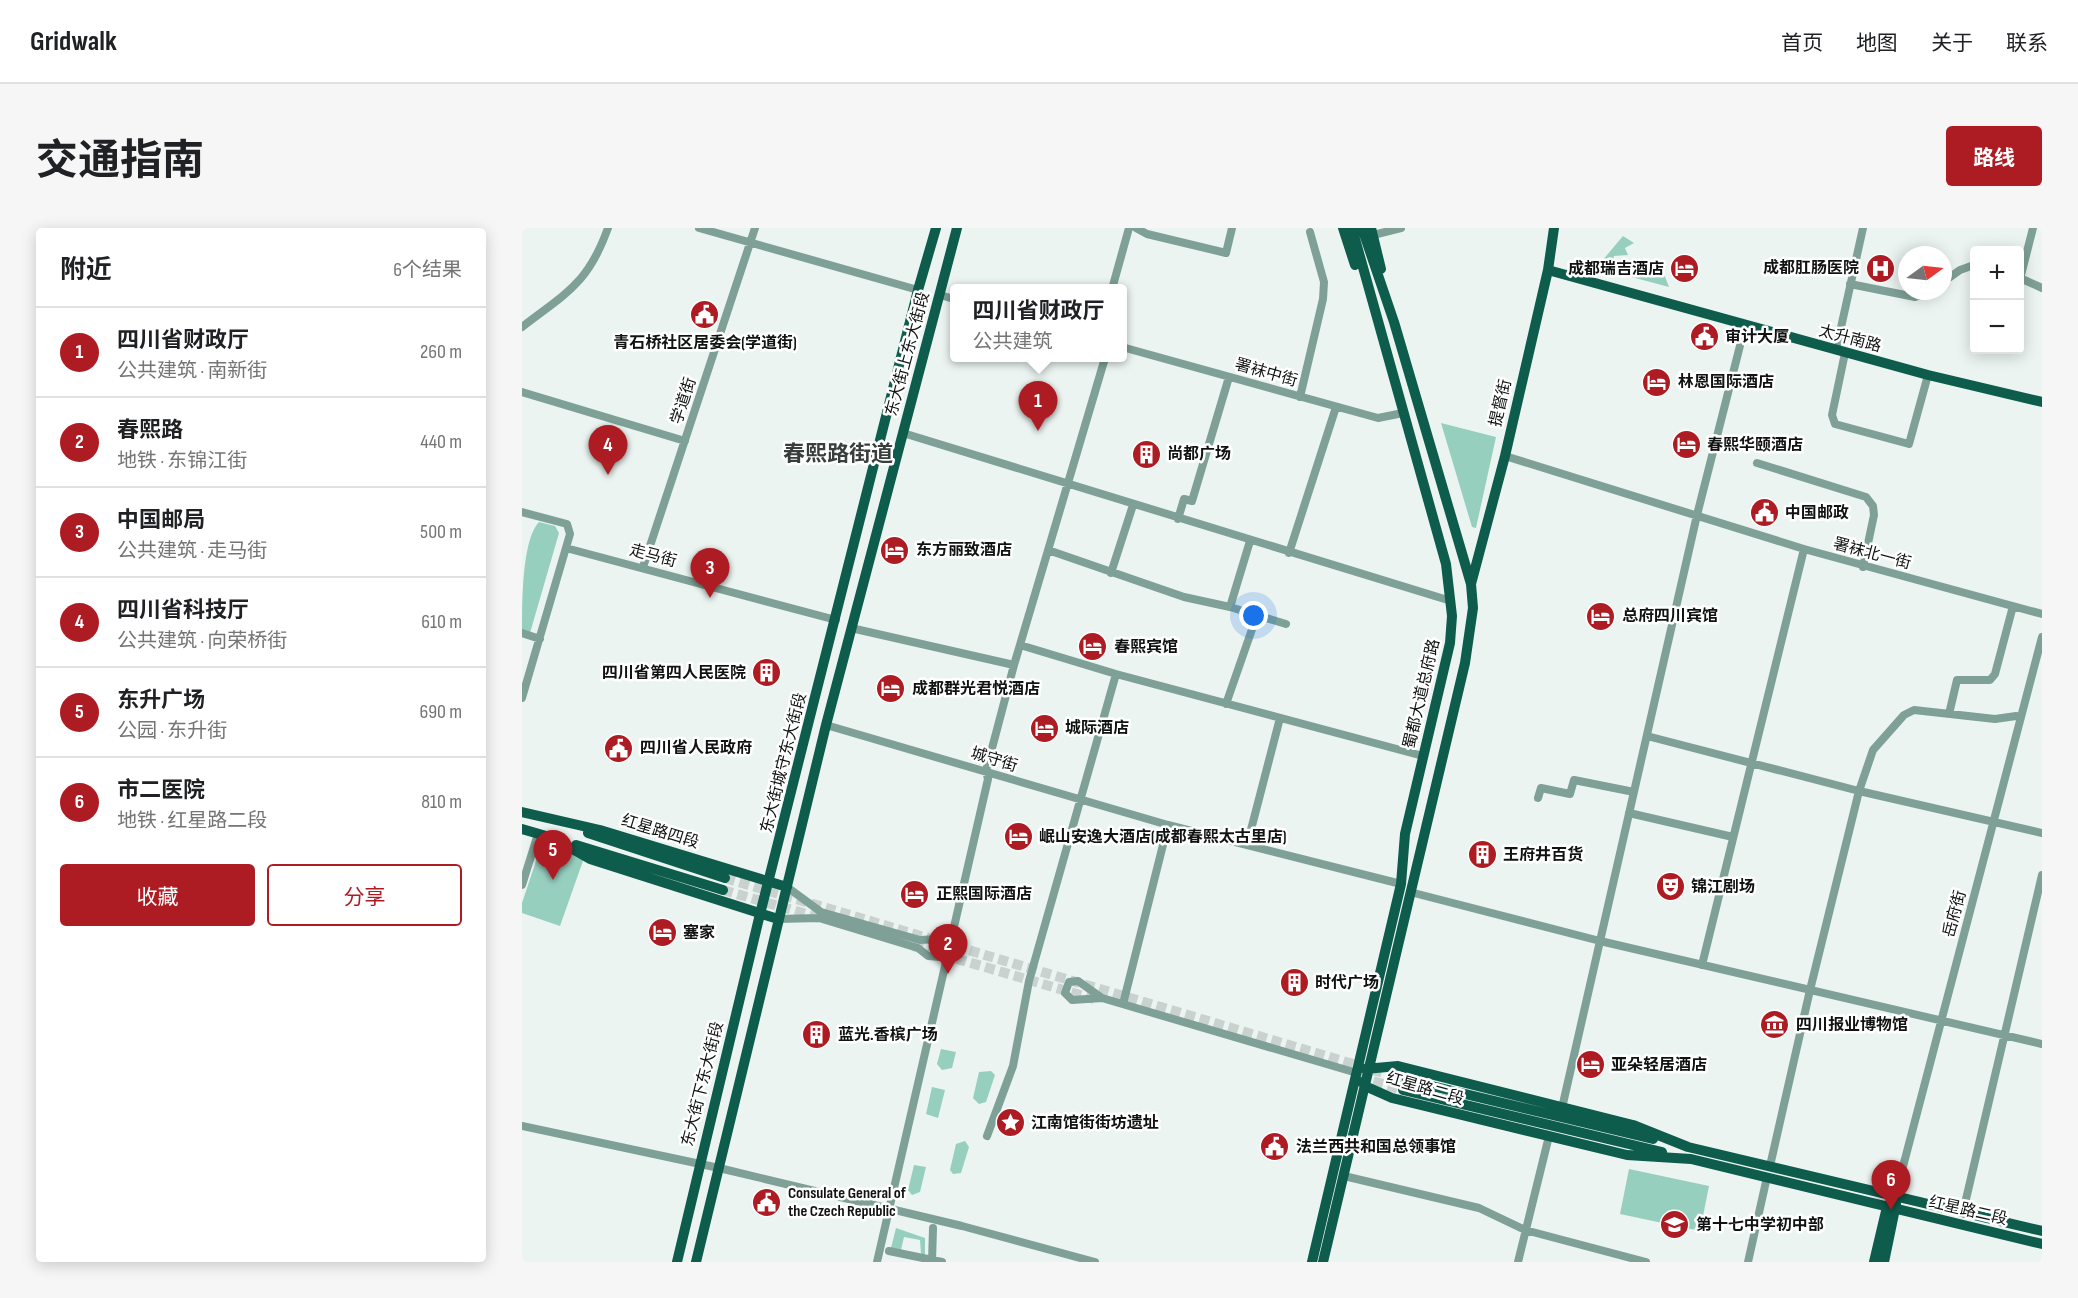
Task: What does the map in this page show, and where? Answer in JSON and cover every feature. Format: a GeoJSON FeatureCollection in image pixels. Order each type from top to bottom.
{"type":"FeatureCollection","features":[{"type":"Feature","properties":{"kind":"main road","name":"东大街上东大街段"},"geometry":{"type":"LineString","coordinates":[[836,620],[918,290],[936,228]]}},
{"type":"Feature","properties":{"kind":"main road","name":"东大街上东大街段"},"geometry":{"type":"LineString","coordinates":[[851,628],[957,228]]}},
{"type":"Feature","properties":{"kind":"main road","name":"蜀都大道总府路"},"geometry":{"type":"LineString","coordinates":[[1343,228],[1378,325]]}},
{"type":"Feature","properties":{"kind":"main road","name":"蜀都大道总府路"},"geometry":{"type":"LineString","coordinates":[[1312,1262],[1401,884],[1405,834],[1450,643],[1450,601],[1446,564],[1352,228]]}},
{"type":"Feature","properties":{"kind":"main road","name":"蜀都大道总府路"},"geometry":{"type":"LineString","coordinates":[[1323,1262],[1468,645],[1473,608],[1471,584],[1394,322],[1362,228]]}},
{"type":"Feature","properties":{"kind":"main road","name":"提督街"},"geometry":{"type":"LineString","coordinates":[[1471,584],[1505,456],[1548,270],[1554,228]]}},
{"type":"Feature","properties":{"kind":"main road","name":"蜀都大道总府路"},"geometry":{"type":"LineString","coordinates":[[1372,232],[1394,322]]}},
{"type":"Feature","properties":{"kind":"main road","name":"太升南路"},"geometry":{"type":"LineString","coordinates":[[1548,270],[1840,352],[2042,402]]}},
{"type":"Feature","properties":{"kind":"main road","name":"东大街城守东大街段"},"geometry":{"type":"LineString","coordinates":[[760,914],[836,620]]}},
{"type":"Feature","properties":{"kind":"main road","name":"东大街城守东大街段"},"geometry":{"type":"LineString","coordinates":[[778,919],[851,628]]}},
{"type":"Feature","properties":{"kind":"main road","name":"红星路四段"},"geometry":{"type":"LineString","coordinates":[[522,812],[600,830],[787,887]]}},
{"type":"Feature","properties":{"kind":"main road"},"geometry":{"type":"LineString","coordinates":[[543,818],[725,878]]}},
{"type":"Feature","properties":{"kind":"main road"},"geometry":{"type":"LineString","coordinates":[[522,829],[723,890]]}},
{"type":"Feature","properties":{"kind":"main road"},"geometry":{"type":"LineString","coordinates":[[553,838],[590,859],[778,919],[696,1262]]}},
{"type":"Feature","properties":{"kind":"main road","name":"东大街下东大街段"},"geometry":{"type":"LineString","coordinates":[[677,1262],[760,914]]}},
{"type":"Feature","properties":{"kind":"main road","name":"红星路二段"},"geometry":{"type":"LineString","coordinates":[[2042,1231],[1688,1146],[1634,1125],[1398,1066],[1369,1067],[1357,1073],[1365,1086],[1392,1098],[1627,1155],[1691,1159],[2042,1244]]}},
{"type":"Feature","properties":{"kind":"main road"},"geometry":{"type":"LineString","coordinates":[[1688,1146],[1405,1085],[1691,1159]]}},
{"type":"Feature","properties":{"kind":"main road"},"geometry":{"type":"LineString","coordinates":[[1874,1262],[1895,1197]]}},
{"type":"Feature","properties":{"kind":"main road"},"geometry":{"type":"LineString","coordinates":[[1884,1262],[1892,1208]]}},
{"type":"Feature","properties":{"kind":"street"},"geometry":{"type":"LineString","coordinates":[[522,327],[579,284],[598,255],[608,228]]}},
{"type":"Feature","properties":{"kind":"street"},"geometry":{"type":"LineString","coordinates":[[699,228],[918,290]]}},
{"type":"Feature","properties":{"kind":"street","name":"学道街"},"geometry":{"type":"LineString","coordinates":[[643,567],[755,228]]}},
{"type":"Feature","properties":{"kind":"street"},"geometry":{"type":"LineString","coordinates":[[1113,284],[1129,228]]}},
{"type":"Feature","properties":{"kind":"street"},"geometry":{"type":"LineString","coordinates":[[1136,228],[1147,234],[1226,253],[1232,228]]}},
{"type":"Feature","properties":{"kind":"street"},"geometry":{"type":"LineString","coordinates":[[1372,232],[1401,228]]}},
{"type":"Feature","properties":{"kind":"street"},"geometry":{"type":"LineString","coordinates":[[1863,228],[1850,284],[1840,352],[1832,415],[1835,424],[1909,444],[1928,375]]}},
{"type":"Feature","properties":{"kind":"street"},"geometry":{"type":"LineString","coordinates":[[2024,263],[2033,228]]}},
{"type":"Feature","properties":{"kind":"street"},"geometry":{"type":"LineString","coordinates":[[1300,397],[1323,298],[1324,282],[1310,232]]}},
{"type":"Feature","properties":{"kind":"street"},"geometry":{"type":"LineString","coordinates":[[1952,276],[1970,266]]}},
{"type":"Feature","properties":{"kind":"street"},"geometry":{"type":"LineString","coordinates":[[2024,280],[2042,288]]}},
{"type":"Feature","properties":{"kind":"street"},"geometry":{"type":"LineString","coordinates":[[1850,284],[1898,294]]}},
{"type":"Feature","properties":{"kind":"street"},"geometry":{"type":"LineString","coordinates":[[940,295],[950,298]]}},
{"type":"Feature","properties":{"kind":"street"},"geometry":{"type":"LineString","coordinates":[[1562,1108],[1698,515],[1745,326]]}},
{"type":"Feature","properties":{"kind":"street","name":"署袜中街"},"geometry":{"type":"LineString","coordinates":[[1127,348],[1378,418],[1403,413]]}},
{"type":"Feature","properties":{"kind":"street"},"geometry":{"type":"LineString","coordinates":[[877,1262],[949,955],[988,779],[986,771],[1014,665],[1104,362]]}},
{"type":"Feature","properties":{"kind":"street"},"geometry":{"type":"LineString","coordinates":[[1178,519],[1184,499],[1192,501],[1229,377]]}},
{"type":"Feature","properties":{"kind":"street"},"geometry":{"type":"LineString","coordinates":[[522,392],[685,441]]}},
{"type":"Feature","properties":{"kind":"street"},"geometry":{"type":"LineString","coordinates":[[1289,553],[1336,407]]}},
{"type":"Feature","properties":{"kind":"street"},"geometry":{"type":"LineString","coordinates":[[903,433],[1250,542],[1450,601]]}},
{"type":"Feature","properties":{"kind":"street","name":"署袜北一街"},"geometry":{"type":"LineString","coordinates":[[1505,456],[1863,567],[2042,614]]}},
{"type":"Feature","properties":{"kind":"street"},"geometry":{"type":"LineString","coordinates":[[1757,463],[1866,497],[1873,506],[1874,515],[1863,567]]}},
{"type":"Feature","properties":{"kind":"street"},"geometry":{"type":"LineString","coordinates":[[1111,573],[1133,505]]}},
{"type":"Feature","properties":{"kind":"street"},"geometry":{"type":"LineString","coordinates":[[522,512],[567,524],[570,534],[522,698]]}},
{"type":"Feature","properties":{"kind":"street"},"geometry":{"type":"LineString","coordinates":[[1230,607],[1250,542]]}},
{"type":"Feature","properties":{"kind":"street","name":"走马街"},"geometry":{"type":"LineString","coordinates":[[566,548],[836,620]]}},
{"type":"Feature","properties":{"kind":"street"},"geometry":{"type":"LineString","coordinates":[[1702,964],[1804,549]]}},
{"type":"Feature","properties":{"kind":"street"},"geometry":{"type":"LineString","coordinates":[[1048,550],[1184,597],[1230,607],[1286,624]]}},
{"type":"Feature","properties":{"kind":"street"},"geometry":{"type":"LineString","coordinates":[[1949,714],[1957,680],[1990,680],[1995,674],[2013,606]]}},
{"type":"Feature","properties":{"kind":"street"},"geometry":{"type":"LineString","coordinates":[[1226,704],[1257,615]]}},
{"type":"Feature","properties":{"kind":"street"},"geometry":{"type":"LineString","coordinates":[[851,628],[1014,665]]}},
{"type":"Feature","properties":{"kind":"street"},"geometry":{"type":"LineString","coordinates":[[522,633],[540,639]]}},
{"type":"Feature","properties":{"kind":"street","name":"岳府街"},"geometry":{"type":"LineString","coordinates":[[1895,1197],[2042,637]]}},
{"type":"Feature","properties":{"kind":"street"},"geometry":{"type":"LineString","coordinates":[[1020,645],[1116,674],[1423,756]]}},
{"type":"Feature","properties":{"kind":"street"},"geometry":{"type":"LineString","coordinates":[[987,1136],[1012,1066],[1029,981],[1116,674]]}},
{"type":"Feature","properties":{"kind":"street"},"geometry":{"type":"LineString","coordinates":[[1770,1166],[1859,791],[1873,750],[1904,715],[1914,710],[1995,719],[2016,716]]}},
{"type":"Feature","properties":{"kind":"street"},"geometry":{"type":"LineString","coordinates":[[1247,845],[1280,718]]}},
{"type":"Feature","properties":{"kind":"street","name":"城守街"},"geometry":{"type":"LineString","coordinates":[[826,725],[1168,825],[1401,884]]}},
{"type":"Feature","properties":{"kind":"street"},"geometry":{"type":"LineString","coordinates":[[1647,736],[1859,791],[1994,820],[2042,833]]}},
{"type":"Feature","properties":{"kind":"street"},"geometry":{"type":"LineString","coordinates":[[1538,798],[1541,788],[1570,794],[1574,780],[1634,792]]}},
{"type":"Feature","properties":{"kind":"street"},"geometry":{"type":"LineString","coordinates":[[1629,813],[1733,837]]}},
{"type":"Feature","properties":{"kind":"street"},"geometry":{"type":"LineString","coordinates":[[1123,1004],[1168,825]]}},
{"type":"Feature","properties":{"kind":"street"},"geometry":{"type":"LineString","coordinates":[[522,885],[538,834]]}},
{"type":"Feature","properties":{"kind":"street"},"geometry":{"type":"LineString","coordinates":[[1963,1212],[2042,875]]}},
{"type":"Feature","properties":{"kind":"street"},"geometry":{"type":"LineString","coordinates":[[778,919],[819,918],[918,948],[932,957],[940,957],[945,952],[945,945],[938,939],[920,940],[821,912],[787,887]]}},
{"type":"Feature","properties":{"kind":"street"},"geometry":{"type":"LineString","coordinates":[[1410,892],[1600,941],[1941,1023],[2042,1044]]}},
{"type":"Feature","properties":{"kind":"street"},"geometry":{"type":"LineString","coordinates":[[1102,998],[1357,1073]]}},
{"type":"Feature","properties":{"kind":"street"},"geometry":{"type":"LineString","coordinates":[[522,1126],[719,1168],[1095,1262]]}},
{"type":"Feature","properties":{"kind":"street"},"geometry":{"type":"LineString","coordinates":[[1518,1262],[1549,1136]]}},
{"type":"Feature","properties":{"kind":"street"},"geometry":{"type":"LineString","coordinates":[[1344,1176],[1479,1208],[1525,1230],[1646,1262]]}},
{"type":"Feature","properties":{"kind":"street"},"geometry":{"type":"LineString","coordinates":[[1748,1262],[1767,1178]]}},
{"type":"Feature","properties":{"kind":"street"},"geometry":{"type":"LineString","coordinates":[[932,1261],[933,1228]]}},
{"type":"Feature","properties":{"kind":"street"},"geometry":{"type":"LineString","coordinates":[[889,1251],[942,1262]]}},
{"type":"Feature","properties":{"kind":"street"},"geometry":{"type":"LineString","coordinates":[[1058,1262],[1060,1253]]}},
{"type":"Feature","properties":{"kind":"green space"},"geometry":{"type":"Polygon","coordinates":[[[1623,236],[1634,243],[1625,248],[1628,255],[1614,256],[1612,264],[1644,276],[1664,274],[1669,287],[1594,267],[1623,236]]]}},
{"type":"Feature","properties":{"kind":"green space"},"geometry":{"type":"Polygon","coordinates":[[[1441,423],[1496,437],[1476,528],[1472,527],[1441,423]]]}},
{"type":"Feature","properties":{"kind":"green space"},"geometry":{"type":"Polygon","coordinates":[[[539,522],[555,526],[559,533],[530,633],[522,630],[524,572],[529,542],[539,522]]]}},
{"type":"Feature","properties":{"kind":"green space"},"geometry":{"type":"Polygon","coordinates":[[[542,843],[584,858],[560,926],[522,913],[522,903],[542,843]]]}},
{"type":"Feature","properties":{"kind":"green space"},"geometry":{"type":"Polygon","coordinates":[[[941,1049],[956,1052],[952,1068],[942,1070],[937,1064],[941,1049]]]}},
{"type":"Feature","properties":{"kind":"green space"},"geometry":{"type":"Polygon","coordinates":[[[991,1071],[995,1075],[986,1102],[979,1104],[973,1098],[979,1072],[991,1071]]]}},
{"type":"Feature","properties":{"kind":"green space"},"geometry":{"type":"Polygon","coordinates":[[[932,1087],[945,1090],[938,1118],[926,1114],[932,1087]]]}},
{"type":"Feature","properties":{"kind":"green space"},"geometry":{"type":"Polygon","coordinates":[[[965,1141],[969,1147],[961,1173],[953,1174],[950,1170],[956,1144],[965,1141]]]}},
{"type":"Feature","properties":{"kind":"green space"},"geometry":{"type":"Polygon","coordinates":[[[914,1165],[926,1167],[920,1192],[912,1195],[908,1190],[914,1165]]]}},
{"type":"Feature","properties":{"kind":"green space"},"geometry":{"type":"Polygon","coordinates":[[[1629,1169],[1709,1186],[1700,1231],[1620,1214],[1629,1169]]]}},
{"type":"Feature","properties":{"kind":"green space"},"geometry":{"type":"Polygon","coordinates":[[[896,1228],[925,1238],[925,1255],[921,1254],[920,1240],[904,1237],[901,1250],[891,1248],[896,1228]]]}},
{"type":"Feature","properties":{"kind":"tunnel"},"geometry":{"type":"LineString","coordinates":[[725,878],[1407,1080]]}},
{"type":"Feature","properties":{"kind":"tunnel"},"geometry":{"type":"LineString","coordinates":[[723,890],[820,918]]}},
{"type":"Feature","properties":{"kind":"tunnel"},"geometry":{"type":"LineString","coordinates":[[913,946],[1094,999]]}},
{"type":"Feature","properties":{"kind":"tunnel"},"geometry":{"type":"LineString","coordinates":[[1359,1077],[1403,1090]]}},
{"type":"Feature","properties":{"kind":"place","name":"成都肛肠医院"},"geometry":{"type":"Point","coordinates":[1880,268]}},
{"type":"Feature","properties":{"kind":"place","name":"成都瑞吉酒店"},"geometry":{"type":"Point","coordinates":[1685,269]}},
{"type":"Feature","properties":{"kind":"place","name":"青石桥社区居委会(学道街)"},"geometry":{"type":"Point","coordinates":[705,315]}},
{"type":"Feature","properties":{"kind":"place","name":"审计大厦"},"geometry":{"type":"Point","coordinates":[1704,337]}},
{"type":"Feature","properties":{"kind":"place","name":"林恩国际酒店"},"geometry":{"type":"Point","coordinates":[1657,382]}},
{"type":"Feature","properties":{"kind":"place","name":"四川省财政厅"},"geometry":{"type":"Point","coordinates":[1038,431]}},
{"type":"Feature","properties":{"kind":"place","name":"春熙华颐酒店"},"geometry":{"type":"Point","coordinates":[1686,445]}},
{"type":"Feature","properties":{"kind":"place","name":"尚都广场"},"geometry":{"type":"Point","coordinates":[1146,454]}},
{"type":"Feature","properties":{"kind":"place","name":"四川省科技厅"},"geometry":{"type":"Point","coordinates":[608,475]}},
{"type":"Feature","properties":{"kind":"place","name":"中国邮政"},"geometry":{"type":"Point","coordinates":[1764,513]}},
{"type":"Feature","properties":{"kind":"place","name":"东方丽致酒店"},"geometry":{"type":"Point","coordinates":[895,550]}},
{"type":"Feature","properties":{"kind":"place","name":"中国邮局"},"geometry":{"type":"Point","coordinates":[710,598]}},
{"type":"Feature","properties":{"kind":"place","name":"总府四川宾馆"},"geometry":{"type":"Point","coordinates":[1601,616]}},
{"type":"Feature","properties":{"kind":"place","name":"春熙宾馆"},"geometry":{"type":"Point","coordinates":[1093,647]}},
{"type":"Feature","properties":{"kind":"place","name":"四川省第四人民医院"},"geometry":{"type":"Point","coordinates":[767,673]}},
{"type":"Feature","properties":{"kind":"place","name":"成都群光君悦酒店"},"geometry":{"type":"Point","coordinates":[891,689]}},
{"type":"Feature","properties":{"kind":"place","name":"城际酒店"},"geometry":{"type":"Point","coordinates":[1044,728]}},
{"type":"Feature","properties":{"kind":"place","name":"四川省人民政府"},"geometry":{"type":"Point","coordinates":[619,748]}},
{"type":"Feature","properties":{"kind":"place","name":"岷山安逸大酒店(成都春熙太古里店)"},"geometry":{"type":"Point","coordinates":[1018,837]}},
{"type":"Feature","properties":{"kind":"place","name":"王府井百货"},"geometry":{"type":"Point","coordinates":[1482,855]}},
{"type":"Feature","properties":{"kind":"place","name":"东升广场"},"geometry":{"type":"Point","coordinates":[553,880]}},
{"type":"Feature","properties":{"kind":"place","name":"锦江剧场"},"geometry":{"type":"Point","coordinates":[1670,887]}},
{"type":"Feature","properties":{"kind":"place","name":"正熙国际酒店"},"geometry":{"type":"Point","coordinates":[915,894]}},
{"type":"Feature","properties":{"kind":"place","name":"塞家"},"geometry":{"type":"Point","coordinates":[662,933]}},
{"type":"Feature","properties":{"kind":"place","name":"春熙路"},"geometry":{"type":"Point","coordinates":[948,974]}},
{"type":"Feature","properties":{"kind":"place","name":"时代广场"},"geometry":{"type":"Point","coordinates":[1294,983]}},
{"type":"Feature","properties":{"kind":"place","name":"四川报业博物馆"},"geometry":{"type":"Point","coordinates":[1775,1025]}},
{"type":"Feature","properties":{"kind":"place","name":"蓝光.香槟广场"},"geometry":{"type":"Point","coordinates":[817,1035]}},
{"type":"Feature","properties":{"kind":"place","name":"亚朵轻居酒店"},"geometry":{"type":"Point","coordinates":[1590,1065]}},
{"type":"Feature","properties":{"kind":"place","name":"江南馆街街坊遗址"},"geometry":{"type":"Point","coordinates":[1010,1123]}},
{"type":"Feature","properties":{"kind":"place","name":"法兰西共和国总领事馆"},"geometry":{"type":"Point","coordinates":[1275,1147]}},
{"type":"Feature","properties":{"kind":"place","name":"Consulate General of the Czech Republic"},"geometry":{"type":"Point","coordinates":[767,1202]}},
{"type":"Feature","properties":{"kind":"place","name":"市二医院"},"geometry":{"type":"Point","coordinates":[1891,1210]}},
{"type":"Feature","properties":{"kind":"place","name":"第十七中学初中部"},"geometry":{"type":"Point","coordinates":[1675,1225]}},
{"type":"Feature","properties":{"kind":"district","name":"春熙路街道"},"geometry":{"type":"Point","coordinates":[838,454]}}]}
